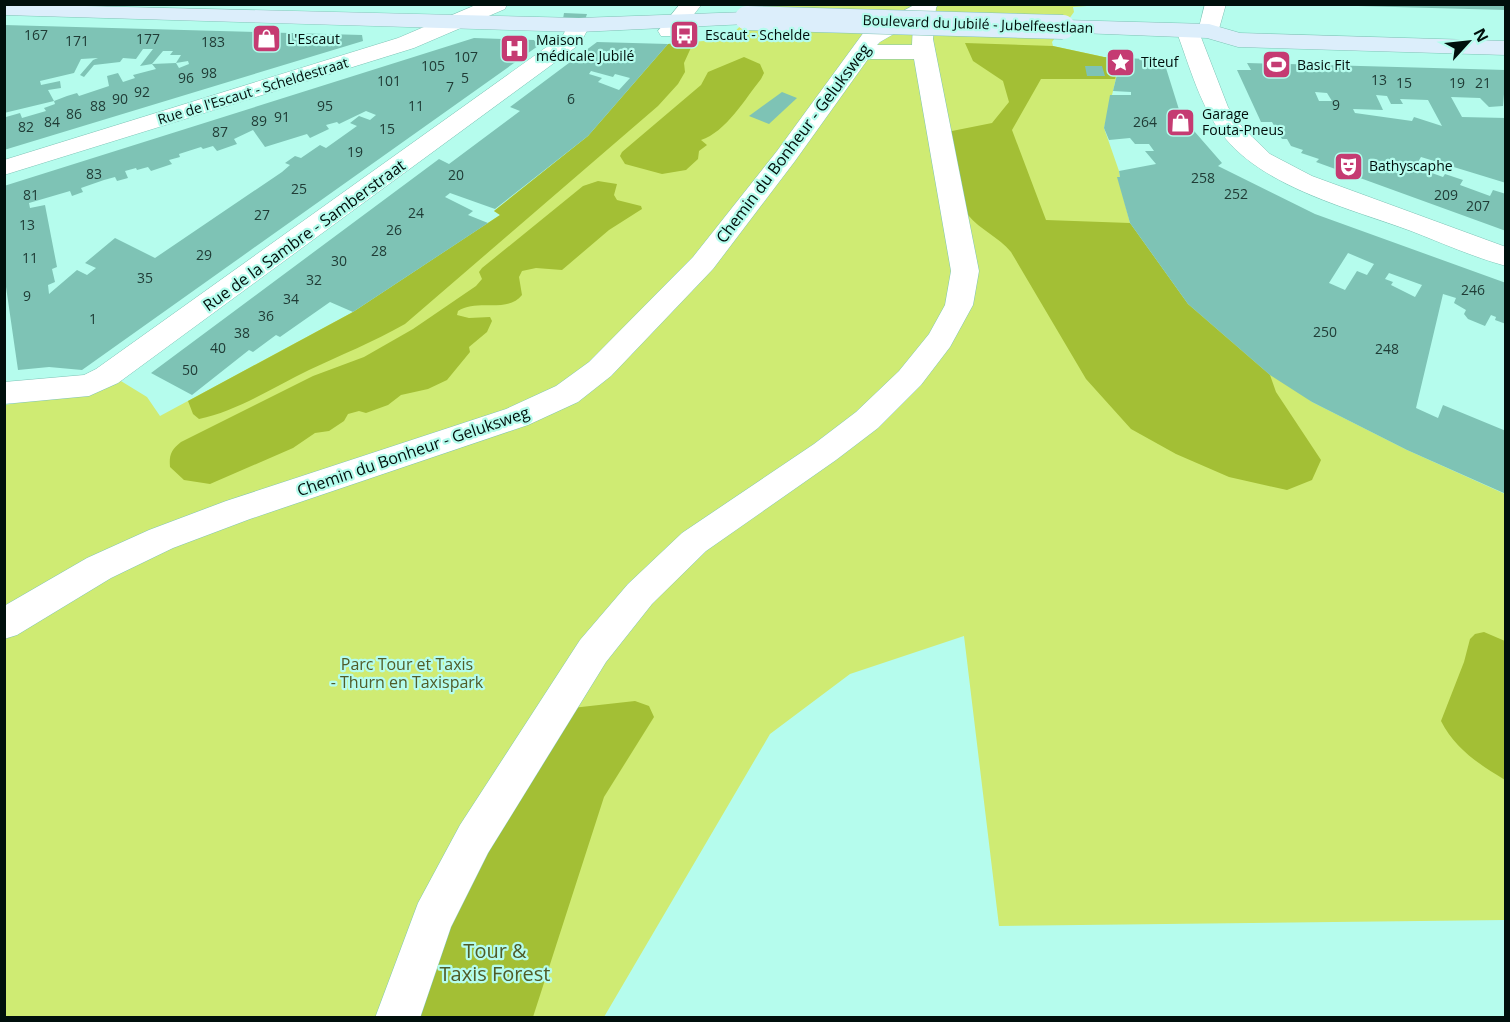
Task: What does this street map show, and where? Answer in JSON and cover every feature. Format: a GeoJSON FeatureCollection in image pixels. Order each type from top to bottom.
{"type":"FeatureCollection","features":[{"type":"Feature","properties":{"kind":"main road","name":"Boulevard du Jubilé - Jubelfeestlaan"},"geometry":{"type":"LineString","coordinates":[[653,4],[681,17]]}},
{"type":"Feature","properties":{"kind":"main road","name":"Boulevard du Jubilé - Jubelfeestlaan"},"geometry":{"type":"LineString","coordinates":[[4,9],[579,26],[681,17],[1198,30]]}},
{"type":"Feature","properties":{"kind":"main road"},"geometry":{"type":"LineString","coordinates":[[1198,30],[1234,23],[1506,32]]}},
{"type":"Feature","properties":{"kind":"main road"},"geometry":{"type":"LineString","coordinates":[[1198,30],[1238,40],[1506,48]]}},
{"type":"Feature","properties":{"kind":"street","name":"Rue de l'Escaut - Scheldestraat"},"geometry":{"type":"LineString","coordinates":[[4,168],[406,43],[497,4]]}},
{"type":"Feature","properties":{"kind":"street"},"geometry":{"type":"LineString","coordinates":[[1216,4],[1198,30],[1216,107],[1234,133],[1261,159],[1304,181],[1353,201],[1506,257]]}},
{"type":"Feature","properties":{"kind":"street"},"geometry":{"type":"LineString","coordinates":[[397,1017],[434,918],[474,839],[594,651],[626,610],[694,542],[753,499],[825,452],[867,420],[910,378],[940,340],[959,305],[965,271],[922,39],[927,6]]}},
{"type":"Feature","properties":{"kind":"street","name":"Chemin du Bonheur - Geluksweg"},"geometry":{"type":"LineString","coordinates":[[4,624],[99,568],[160,539],[238,510],[518,417],[567,394],[600,369],[703,262],[786,156],[872,37],[927,6]]}},
{"type":"Feature","properties":{"kind":"street","name":"Rue de la Sambre - Samberstraat"},"geometry":{"type":"LineString","coordinates":[[4,393],[89,385],[107,376],[563,46],[572,39],[579,26]]}},
{"type":"Feature","properties":{"kind":"street"},"geometry":{"type":"LineString","coordinates":[[861,51],[924,52]]}},
{"type":"Feature","properties":{"kind":"green space","name":"Parc Tour et Taxis - Thurn en Taxispark"},"geometry":{"type":"Polygon","coordinates":[[[762,5],[1101,5],[1073,7],[1074,12],[1052,42],[1053,46],[1104,57],[1121,58],[1104,128],[1119,171],[1120,177],[1118,177],[1130,223],[1188,304],[1312,402],[1407,450],[1505,494],[1505,920],[999,926],[964,636],[850,674],[770,734],[604,1017],[5,1018],[5,405],[49,397],[116,378],[147,397],[160,416],[353,312],[500,215],[494,211],[588,136],[668,44],[727,39],[762,5]]]}},
{"type":"Feature","properties":{"kind":"green space"},"geometry":{"type":"Polygon","coordinates":[[[694,41],[684,63],[685,72],[678,84],[658,106],[405,324],[227,410],[199,419],[193,414],[188,401],[353,312],[500,215],[494,211],[588,136],[668,44],[694,41]]]}},
{"type":"Feature","properties":{"kind":"green space"},"geometry":{"type":"Polygon","coordinates":[[[965,43],[1053,46],[1104,57],[1121,58],[1115,79],[1041,79],[1012,130],[1046,220],[1130,223],[1188,304],[1270,375],[1276,392],[1321,460],[1312,480],[1287,490],[1229,477],[1176,454],[1131,429],[1086,379],[1011,252],[968,215],[947,132],[992,123],[1009,102],[1003,81],[973,61],[965,43]]]}},
{"type":"Feature","properties":{"kind":"green space"},"geometry":{"type":"Polygon","coordinates":[[[744,57],[760,64],[764,73],[761,79],[727,122],[719,130],[701,140],[707,145],[699,151],[698,159],[686,170],[662,174],[625,164],[620,156],[622,152],[701,85],[708,72],[744,57]]]}},
{"type":"Feature","properties":{"kind":"green space"},"geometry":{"type":"Polygon","coordinates":[[[598,181],[617,184],[614,195],[617,200],[641,206],[642,209],[609,230],[562,270],[536,268],[522,271],[519,277],[522,295],[516,301],[500,305],[466,307],[458,311],[457,315],[469,318],[490,317],[492,321],[487,332],[469,347],[470,352],[447,380],[428,389],[401,395],[388,405],[366,413],[359,411],[348,414],[344,421],[329,431],[315,433],[293,448],[210,484],[184,480],[170,467],[171,453],[181,442],[313,376],[364,357],[413,329],[476,286],[482,279],[479,272],[482,268],[583,186],[598,181]]]}},
{"type":"Feature","properties":{"kind":"green space"},"geometry":{"type":"Polygon","coordinates":[[[1484,632],[1505,641],[1505,780],[1477,762],[1461,748],[1441,721],[1464,662],[1470,639],[1475,634],[1484,632]]]}},
{"type":"Feature","properties":{"kind":"green space","name":"Tour & Taxis Forest"},"geometry":{"type":"Polygon","coordinates":[[[635,701],[649,706],[654,717],[604,797],[533,1017],[418,1018],[432,970],[467,888],[572,708],[635,701]]]}},
{"type":"Feature","properties":{"kind":"building"},"geometry":{"type":"Polygon","coordinates":[[[1358,4],[1506,4],[1506,10],[1358,6],[1358,4]]]}},
{"type":"Feature","properties":{"kind":"building"},"geometry":{"type":"Polygon","coordinates":[[[564,13],[587,14],[585,20],[563,19],[564,13]]]}},
{"type":"Feature","properties":{"kind":"building"},"geometry":{"type":"Polygon","coordinates":[[[4,25],[362,35],[363,41],[4,150],[4,114],[6,117],[20,113],[22,118],[46,111],[44,108],[55,104],[54,101],[4,113],[4,25]],[[143,49],[136,59],[123,58],[120,62],[94,65],[84,77],[80,75],[93,60],[98,58],[81,59],[74,73],[40,81],[41,85],[60,81],[61,88],[48,90],[54,101],[109,86],[107,76],[118,73],[123,82],[135,78],[133,75],[156,69],[152,64],[140,66],[153,49],[143,49]],[[163,51],[152,64],[176,63],[181,55],[170,55],[173,51],[163,51]],[[188,61],[176,63],[179,68],[189,64],[188,61]]]}},
{"type":"Feature","properties":{"kind":"building"},"geometry":{"type":"Polygon","coordinates":[[[474,38],[534,40],[538,46],[82,370],[49,367],[18,370],[4,273],[4,186],[474,38]],[[366,111],[339,124],[337,122],[326,125],[329,129],[310,138],[307,134],[265,147],[253,130],[234,139],[237,144],[217,151],[213,146],[203,149],[201,147],[179,154],[180,157],[169,160],[172,164],[151,171],[148,167],[137,170],[136,168],[125,171],[128,178],[117,181],[115,177],[81,188],[83,192],[72,196],[70,191],[29,203],[30,208],[45,205],[57,267],[52,269],[55,282],[48,285],[49,294],[77,270],[87,275],[96,268],[85,263],[115,238],[155,258],[282,172],[290,165],[285,163],[295,156],[301,158],[320,145],[326,148],[357,126],[350,123],[359,116],[370,120],[376,115],[366,111]]]}},
{"type":"Feature","properties":{"kind":"building"},"geometry":{"type":"Polygon","coordinates":[[[597,42],[668,44],[588,136],[495,209],[450,193],[445,197],[473,211],[468,215],[488,223],[353,312],[330,302],[280,337],[276,335],[253,352],[249,350],[192,395],[151,373],[439,159],[449,164],[520,111],[510,107],[597,42]],[[591,71],[589,74],[602,78],[598,82],[619,90],[630,78],[615,74],[613,77],[591,71]]]}},
{"type":"Feature","properties":{"kind":"building"},"geometry":{"type":"Polygon","coordinates":[[[1121,58],[1148,59],[1166,68],[1181,116],[1222,163],[1218,166],[1315,214],[1506,283],[1506,324],[1495,320],[1496,317],[1491,315],[1485,326],[1468,319],[1464,314],[1466,310],[1454,303],[1456,298],[1443,294],[1416,408],[1438,418],[1443,405],[1506,431],[1506,494],[1407,450],[1312,402],[1270,375],[1188,304],[1130,223],[1117,177],[1120,177],[1119,171],[1156,164],[1145,151],[1154,151],[1149,144],[1135,144],[1130,138],[1109,140],[1104,128],[1110,95],[1131,95],[1131,92],[1113,91],[1121,58]],[[1348,253],[1329,283],[1345,290],[1357,271],[1367,275],[1374,264],[1348,253]],[[1389,273],[1385,279],[1393,282],[1391,285],[1415,297],[1422,285],[1389,273]]]}},
{"type":"Feature","properties":{"kind":"building"},"geometry":{"type":"Polygon","coordinates":[[[1247,63],[1506,70],[1503,106],[1489,107],[1480,98],[1451,97],[1462,117],[1506,118],[1506,183],[1421,157],[1415,167],[1443,177],[1445,174],[1463,180],[1460,185],[1490,196],[1493,190],[1506,194],[1506,231],[1316,162],[1319,159],[1301,153],[1303,150],[1291,146],[1287,139],[1282,139],[1272,122],[1261,122],[1237,70],[1251,70],[1247,63]],[[1315,92],[1319,101],[1332,101],[1327,93],[1315,92]],[[1376,95],[1383,110],[1353,109],[1355,113],[1412,121],[1414,117],[1442,126],[1428,100],[1400,99],[1403,104],[1391,104],[1387,96],[1376,95]]]}},
{"type":"Feature","properties":{"kind":"building"},"geometry":{"type":"Polygon","coordinates":[[[1085,66],[1102,66],[1105,76],[1087,76],[1085,66]]]}},
{"type":"Feature","properties":{"kind":"building"},"geometry":{"type":"Polygon","coordinates":[[[782,92],[797,98],[769,124],[749,116],[782,92]]]}},
{"type":"Feature","properties":{"kind":"place","name":"Escaut - Schelde"},"geometry":{"type":"Point","coordinates":[684,35]}},
{"type":"Feature","properties":{"kind":"place","name":"L'Escaut"},"geometry":{"type":"Point","coordinates":[266,39]}},
{"type":"Feature","properties":{"kind":"place","name":"Maison médicale Jubilé"},"geometry":{"type":"Point","coordinates":[515,48]}},
{"type":"Feature","properties":{"kind":"place","name":"Titeuf"},"geometry":{"type":"Point","coordinates":[1120,62]}},
{"type":"Feature","properties":{"kind":"place","name":"Basic Fit"},"geometry":{"type":"Point","coordinates":[1276,65]}},
{"type":"Feature","properties":{"kind":"place","name":"Garage Fouta-Pneus"},"geometry":{"type":"Point","coordinates":[1181,122]}},
{"type":"Feature","properties":{"kind":"place","name":"Bathyscaphe"},"geometry":{"type":"Point","coordinates":[1348,166]}}]}
